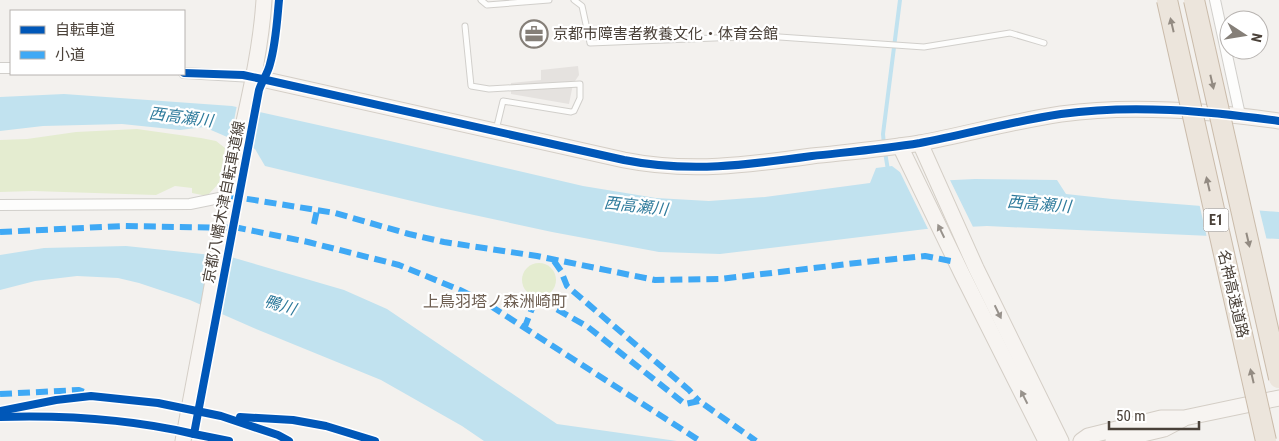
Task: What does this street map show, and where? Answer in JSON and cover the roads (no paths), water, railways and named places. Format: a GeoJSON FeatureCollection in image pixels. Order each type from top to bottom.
{"type":"FeatureCollection","features":[{"type":"Feature","properties":{"kind":"highway","name":"名神高速道路"},"geometry":{"type":"LineString","coordinates":[[1167,0],[1266,441]]}},
{"type":"Feature","properties":{"kind":"highway","name":"名神高速道路"},"geometry":{"type":"LineString","coordinates":[[1194,0],[1279,378]]}},
{"type":"Feature","properties":{"kind":"street"},"geometry":{"type":"LineString","coordinates":[[185,434],[225,213],[252,82],[264,0]]}},
{"type":"Feature","properties":{"kind":"street"},"geometry":{"type":"LineString","coordinates":[[1215,0],[1240,115]]}},
{"type":"Feature","properties":{"kind":"street"},"geometry":{"type":"LineString","coordinates":[[185,73],[252,82],[496,130],[638,162],[687,168],[767,163],[900,146],[1060,114],[1110,109],[1240,115],[1279,121]]}},
{"type":"Feature","properties":{"kind":"street"},"geometry":{"type":"LineString","coordinates":[[920,143],[976,268],[1061,441]]}},
{"type":"Feature","properties":{"kind":"street"},"geometry":{"type":"LineString","coordinates":[[900,146],[1046,441]]}},
{"type":"Feature","properties":{"kind":"street"},"geometry":{"type":"LineString","coordinates":[[0,205],[190,204],[230,192]]}},
{"type":"Feature","properties":{"kind":"street"},"geometry":{"type":"LineString","coordinates":[[962,274],[976,268]]}},
{"type":"Feature","properties":{"kind":"street"},"geometry":{"type":"LineString","coordinates":[[1081,441],[1088,436],[1161,418],[1184,418],[1279,398]]}},
{"type":"Feature","properties":{"kind":"street"},"geometry":{"type":"LineString","coordinates":[[1113,441],[1164,429],[1184,418]]}},
{"type":"Feature","properties":{"kind":"lane"},"geometry":{"type":"LineString","coordinates":[[481,0],[487,5],[549,0]]}},
{"type":"Feature","properties":{"kind":"lane"},"geometry":{"type":"LineString","coordinates":[[574,0],[582,6],[590,43],[765,36],[924,47],[1010,33],[1044,43]]}},
{"type":"Feature","properties":{"kind":"lane"},"geometry":{"type":"LineString","coordinates":[[465,26],[471,86],[489,89],[580,84],[580,98],[574,111],[570,112],[503,101],[496,130]]}},
{"type":"Feature","properties":{"kind":"water","name":"西高瀬川"},"geometry":{"type":"Polygon","coordinates":[[[64,94],[232,106],[583,186],[656,198],[709,201],[765,197],[870,183],[876,168],[892,166],[913,182],[975,179],[1057,180],[1066,194],[1279,212],[1279,239],[987,226],[926,229],[720,254],[659,252],[552,232],[437,207],[265,166],[255,149],[204,127],[180,130],[122,124],[43,126],[0,131],[0,97],[64,94]]]}},
{"type":"Feature","properties":{"kind":"water","name":"鴨川"},"geometry":{"type":"Polygon","coordinates":[[[126,246],[231,257],[344,290],[387,309],[557,424],[677,441],[484,441],[462,426],[381,380],[190,300],[139,283],[118,278],[77,276],[35,281],[0,290],[0,255],[44,248],[126,246]]]}},
{"type":"Feature","properties":{"kind":"waterway"},"geometry":{"type":"LineString","coordinates":[[884,145],[883,134],[900,0]]}},
{"type":"Feature","properties":{"kind":"waterway"},"geometry":{"type":"LineString","coordinates":[[885,152],[888,170]]}},
{"type":"Feature","properties":{"kind":"place","name":"京都市障害者教養文化・体育会館"},"geometry":{"type":"Point","coordinates":[534,34]}},
{"type":"Feature","properties":{"kind":"district","name":"上鳥羽塔ノ森洲崎町"},"geometry":{"type":"Point","coordinates":[495,301]}}]}
